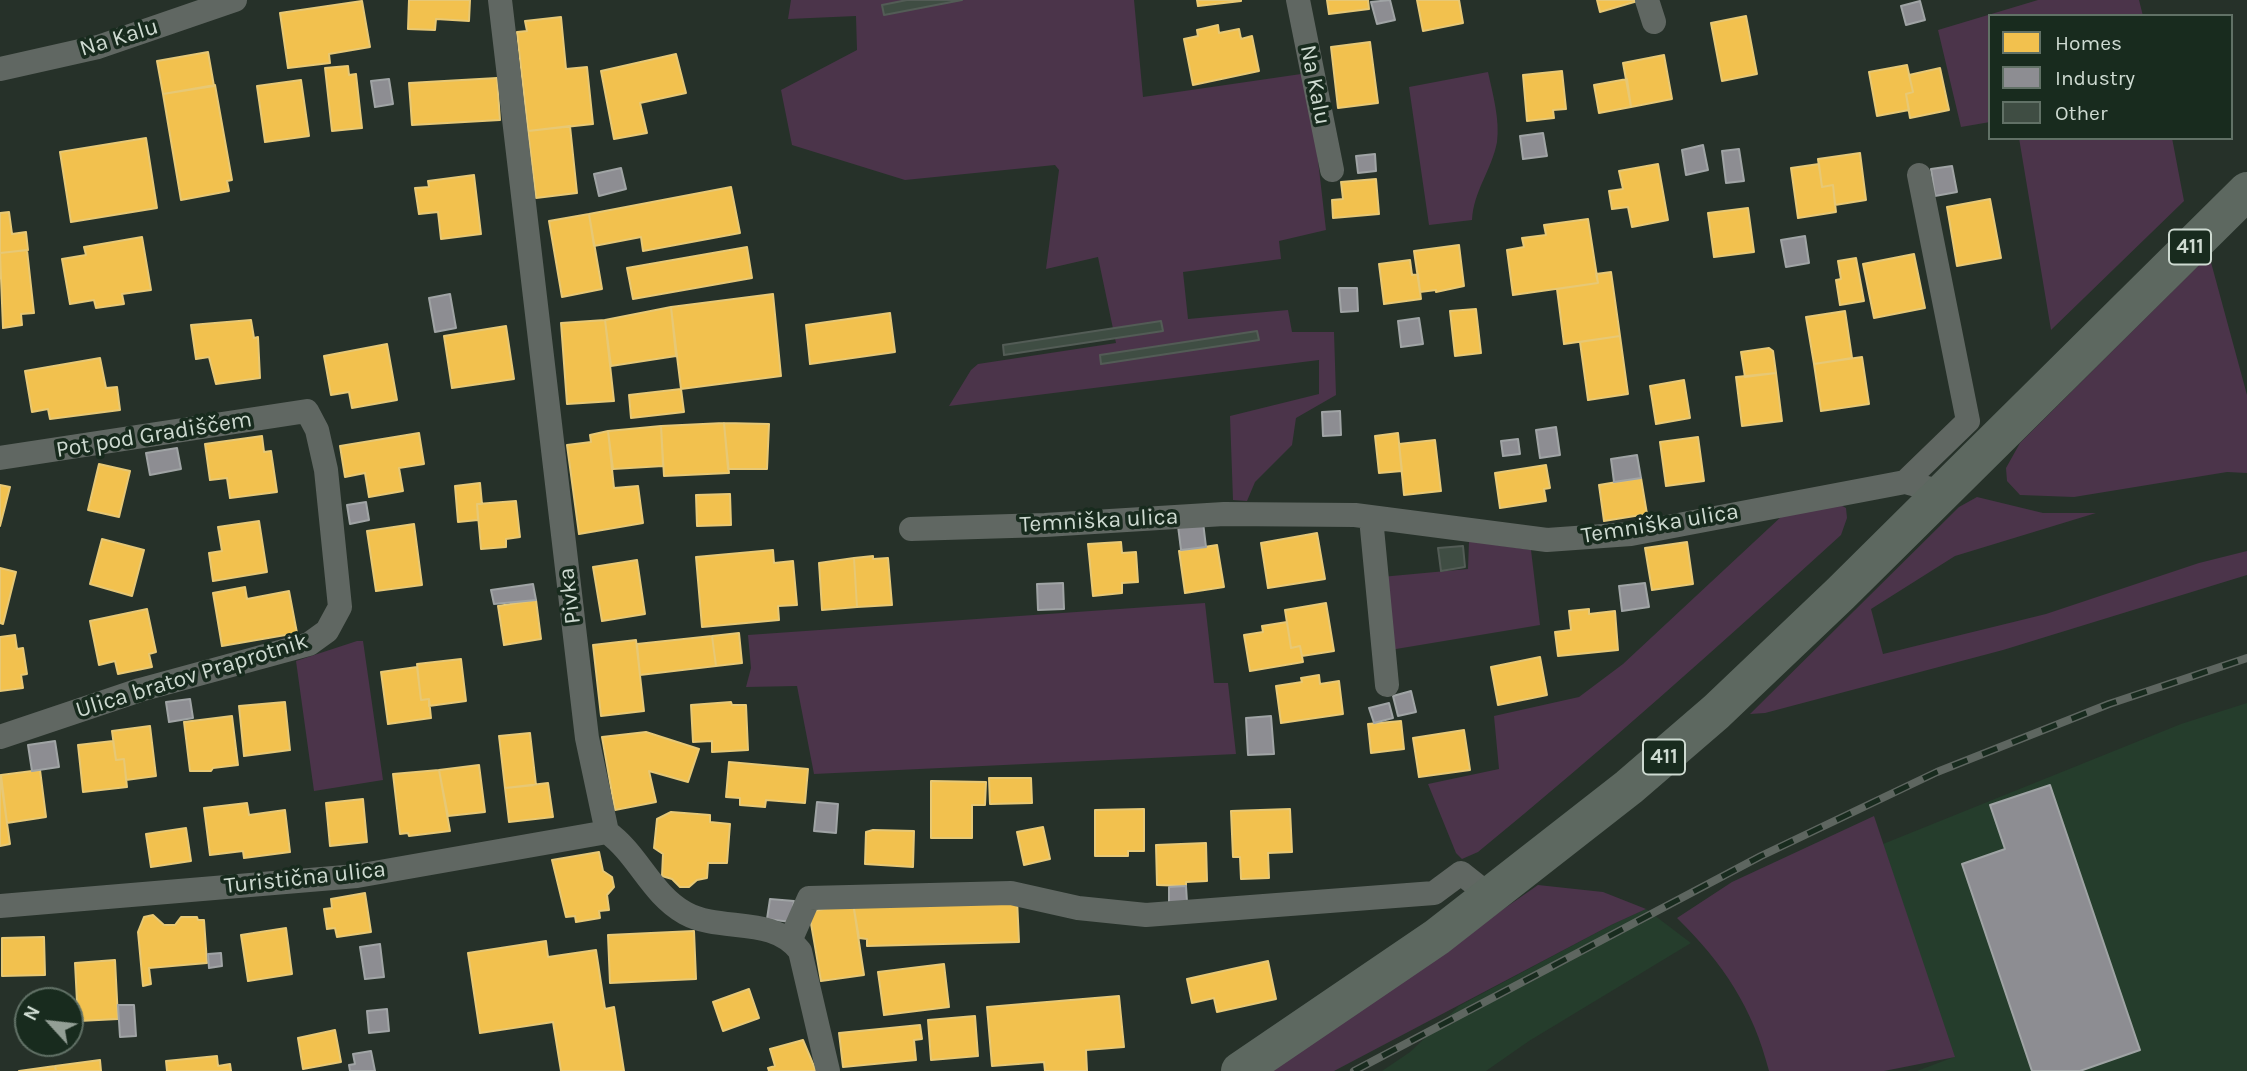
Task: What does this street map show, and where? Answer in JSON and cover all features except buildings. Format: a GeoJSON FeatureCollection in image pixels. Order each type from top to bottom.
{"type":"FeatureCollection","features":[{"type":"Feature","properties":{"kind":"main road","name":"411"},"geometry":{"type":"LineString","coordinates":[[1240,1071],[1437,937],[1476,885],[1629,787],[1716,712],[2247,191]]}},
{"type":"Feature","properties":{"kind":"street","name":"Na Kalu"},"geometry":{"type":"LineString","coordinates":[[0,69],[99,47],[235,0]]}},
{"type":"Feature","properties":{"kind":"street","name":"Pivka"},"geometry":{"type":"LineString","coordinates":[[500,0],[587,738],[607,832]]}},
{"type":"Feature","properties":{"kind":"street","name":"Na Kalu"},"geometry":{"type":"LineString","coordinates":[[1298,0],[1332,170]]}},
{"type":"Feature","properties":{"kind":"street"},"geometry":{"type":"LineString","coordinates":[[1905,482],[1968,421],[1919,176]]}},
{"type":"Feature","properties":{"kind":"street","name":"Pot pod Gradiščem"},"geometry":{"type":"LineString","coordinates":[[0,458],[307,411]]}},
{"type":"Feature","properties":{"kind":"street","name":"Ulica bratov Praprotnik"},"geometry":{"type":"LineString","coordinates":[[0,737],[140,690],[309,644],[327,631],[340,607],[326,470],[317,430],[307,411]]}},
{"type":"Feature","properties":{"kind":"street"},"geometry":{"type":"LineString","coordinates":[[1905,482],[1942,492]]}},
{"type":"Feature","properties":{"kind":"street","name":"Temniška ulica"},"geometry":{"type":"LineString","coordinates":[[912,529],[1045,525],[1224,514],[1355,515],[1547,540],[1631,534],[1905,482]]}},
{"type":"Feature","properties":{"kind":"street"},"geometry":{"type":"LineString","coordinates":[[1371,518],[1387,685]]}},
{"type":"Feature","properties":{"kind":"street","name":"Turistična ulica"},"geometry":{"type":"LineString","coordinates":[[0,905],[357,876],[607,832]]}},
{"type":"Feature","properties":{"kind":"street"},"geometry":{"type":"LineString","coordinates":[[607,832],[622,843],[667,901],[686,914],[762,929],[791,939],[800,951],[828,1071]]}},
{"type":"Feature","properties":{"kind":"street"},"geometry":{"type":"LineString","coordinates":[[791,939],[809,898],[1011,894],[1078,908],[1146,915],[1434,893],[1476,885]]}},
{"type":"Feature","properties":{"kind":"shaded area"},"geometry":{"type":"Polygon","coordinates":[[[791,0],[1134,0],[1143,97],[1308,73],[1326,230],[1279,241],[1281,259],[1183,272],[1188,319],[1288,310],[1292,332],[1334,332],[1336,395],[1296,418],[1292,445],[1255,482],[1247,501],[1233,500],[1230,416],[1319,394],[1319,360],[949,406],[971,370],[978,364],[1116,343],[1098,257],[1046,269],[1059,170],[1055,165],[905,180],[792,145],[781,90],[857,50],[856,16],[788,19],[791,0]]]}},
{"type":"Feature","properties":{"kind":"shaded area"},"geometry":{"type":"Polygon","coordinates":[[[2038,0],[2139,0],[2142,14],[1991,14],[2038,0]]]}},
{"type":"Feature","properties":{"kind":"shaded area"},"geometry":{"type":"Polygon","coordinates":[[[1988,15],[1988,122],[1961,127],[1938,30],[1988,15]]]}},
{"type":"Feature","properties":{"kind":"shaded area"},"geometry":{"type":"Polygon","coordinates":[[[1488,72],[1498,134],[1472,220],[1429,225],[1409,87],[1488,72]]]}},
{"type":"Feature","properties":{"kind":"shaded area"},"geometry":{"type":"Polygon","coordinates":[[[2019,140],[2172,140],[2184,201],[2051,330],[2019,140]]]}},
{"type":"Feature","properties":{"kind":"shaded area"},"geometry":{"type":"Polygon","coordinates":[[[2209,255],[2247,395],[2247,473],[2227,472],[2074,497],[2020,495],[2007,481],[2006,468],[2020,443],[2209,255]]]}},
{"type":"Feature","properties":{"kind":"shaded area"},"geometry":{"type":"Polygon","coordinates":[[[1977,497],[2043,513],[2096,513],[1955,556],[1871,609],[1883,654],[2046,614],[2199,563],[2247,551],[2247,575],[2003,650],[1765,713],[1750,714],[1959,507],[1977,497]]]}},
{"type":"Feature","properties":{"kind":"shaded area"},"geometry":{"type":"Polygon","coordinates":[[[1835,502],[1846,508],[1847,518],[1841,535],[1662,696],[1478,852],[1462,859],[1456,853],[1428,784],[1499,769],[1494,716],[1579,697],[1623,664],[1783,515],[1835,502]]]}},
{"type":"Feature","properties":{"kind":"shaded area"},"geometry":{"type":"Polygon","coordinates":[[[1469,541],[1531,550],[1540,625],[1390,650],[1381,577],[1468,569],[1469,541]]]}},
{"type":"Feature","properties":{"kind":"shaded area"},"geometry":{"type":"Polygon","coordinates":[[[1205,603],[1214,683],[1228,683],[1236,754],[814,774],[797,686],[746,687],[751,668],[748,635],[1205,603]]]}},
{"type":"Feature","properties":{"kind":"shaded area"},"geometry":{"type":"Polygon","coordinates":[[[363,641],[383,780],[314,791],[296,661],[363,641]]]}},
{"type":"Feature","properties":{"kind":"shaded area"},"geometry":{"type":"Polygon","coordinates":[[[2247,703],[2247,1071],[1917,1071],[1954,1057],[1883,844],[2181,724],[2247,703]]]}},
{"type":"Feature","properties":{"kind":"shaded area"},"geometry":{"type":"Polygon","coordinates":[[[1874,816],[1955,1057],[1884,1071],[1769,1071],[1754,1027],[1734,988],[1709,952],[1677,918],[1732,882],[1874,816]]]}},
{"type":"Feature","properties":{"kind":"shaded area"},"geometry":{"type":"Polygon","coordinates":[[[1538,885],[1603,892],[1646,909],[1334,1071],[1271,1071],[1538,885]]]}},
{"type":"Feature","properties":{"kind":"shaded area"},"geometry":{"type":"Polygon","coordinates":[[[1646,909],[1691,943],[1529,1041],[1486,1071],[1382,1071],[1410,1052],[1459,1006],[1646,909]]]}},
{"type":"Feature","properties":{"kind":"railway"},"geometry":{"type":"LineString","coordinates":[[1354,1071],[1761,856],[1937,772],[2109,704],[2247,658]]}}]}
